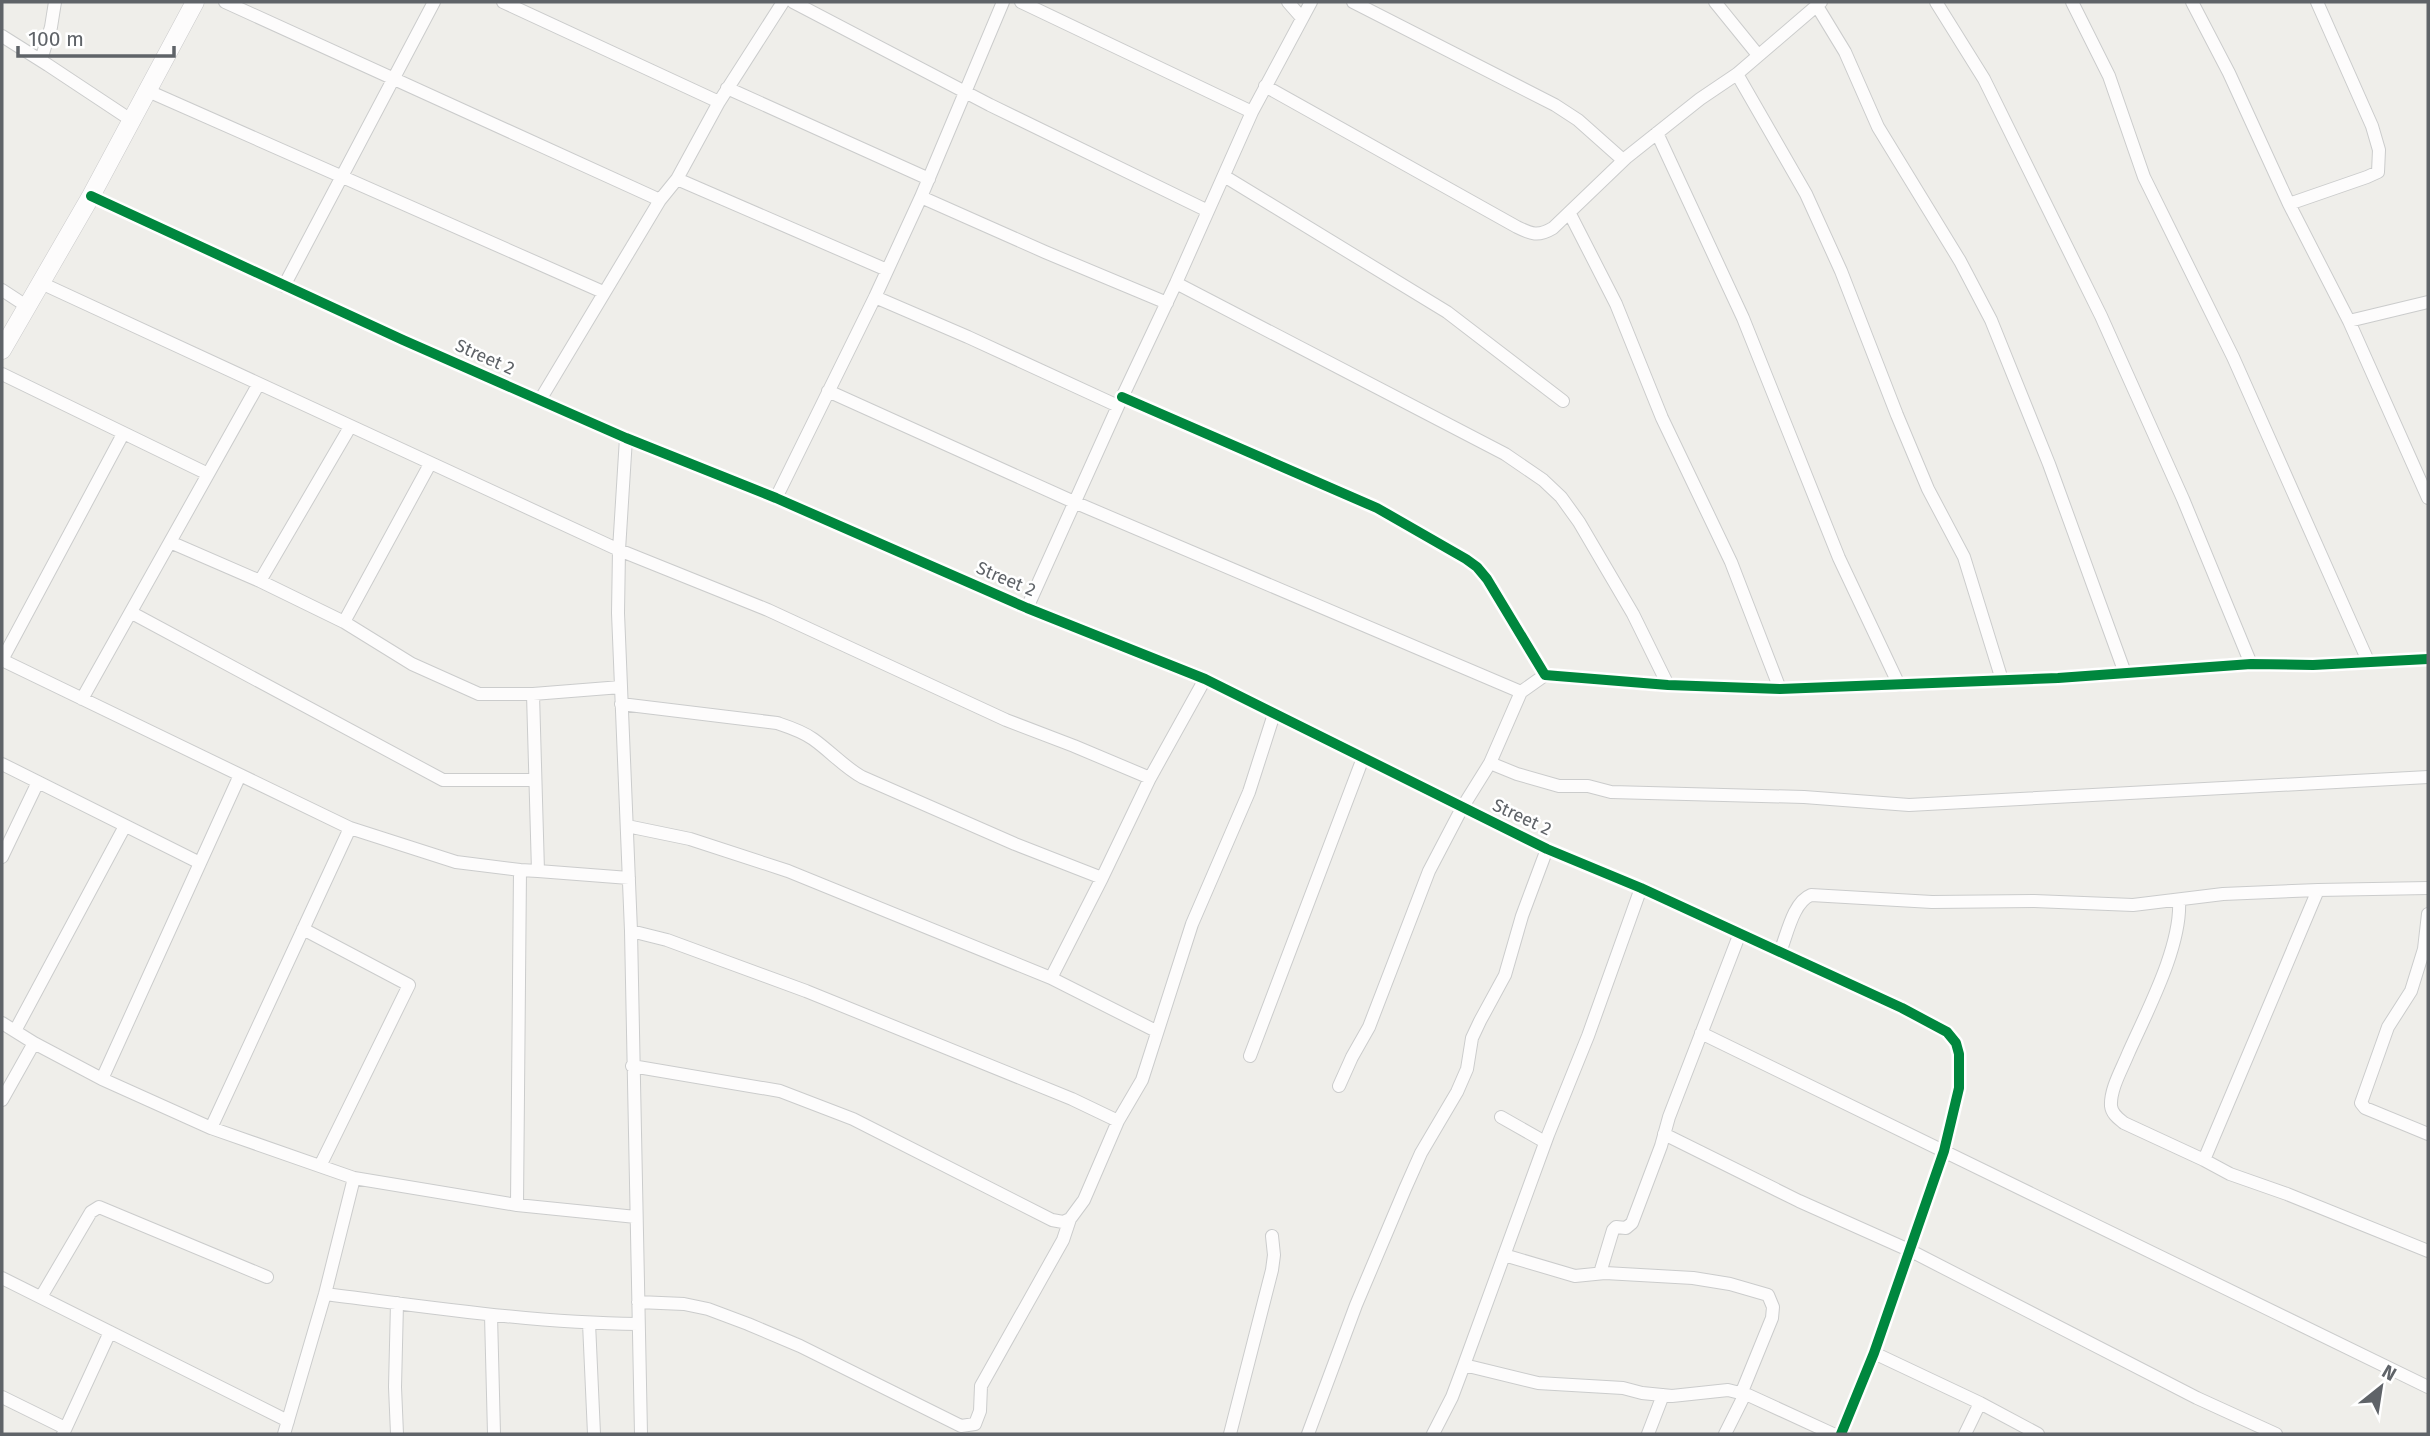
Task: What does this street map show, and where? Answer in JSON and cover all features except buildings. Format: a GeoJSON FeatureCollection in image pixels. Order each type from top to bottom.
{"type":"FeatureCollection","features":[{"type":"Feature","properties":{"kind":"street"},"geometry":{"type":"LineString","coordinates":[[41,60],[55,2]]}},
{"type":"Feature","properties":{"kind":"street"},"geometry":{"type":"LineString","coordinates":[[2,350],[91,196],[195,2]]}},
{"type":"Feature","properties":{"kind":"street"},"geometry":{"type":"LineString","coordinates":[[225,2],[660,200]]}},
{"type":"Feature","properties":{"kind":"street"},"geometry":{"type":"LineString","coordinates":[[284,286],[434,2]]}},
{"type":"Feature","properties":{"kind":"street"},"geometry":{"type":"LineString","coordinates":[[503,2],[719,102]]}},
{"type":"Feature","properties":{"kind":"street"},"geometry":{"type":"LineString","coordinates":[[540,400],[660,200],[677,179],[727,88],[783,2]]}},
{"type":"Feature","properties":{"kind":"street"},"geometry":{"type":"LineString","coordinates":[[793,2],[966,92],[1208,211]]}},
{"type":"Feature","properties":{"kind":"street"},"geometry":{"type":"LineString","coordinates":[[776,498],[921,197],[1003,2]]}},
{"type":"Feature","properties":{"kind":"street"},"geometry":{"type":"LineString","coordinates":[[1021,2],[1252,113]]}},
{"type":"Feature","properties":{"kind":"street"},"geometry":{"type":"LineString","coordinates":[[1288,2],[1302,18]]}},
{"type":"Feature","properties":{"kind":"street"},"geometry":{"type":"LineString","coordinates":[[1027,608],[1252,113],[1311,2]]}},
{"type":"Feature","properties":{"kind":"street"},"geometry":{"type":"LineString","coordinates":[[1353,2],[1555,105],[1589,129],[1623,160]]}},
{"type":"Feature","properties":{"kind":"street"},"geometry":{"type":"LineString","coordinates":[[1714,2],[1758,55]]}},
{"type":"Feature","properties":{"kind":"street"},"geometry":{"type":"LineString","coordinates":[[1936,2],[1984,79],[2101,316],[2178,486],[2251,664]]}},
{"type":"Feature","properties":{"kind":"street"},"geometry":{"type":"LineString","coordinates":[[2071,2],[2109,76],[2144,177],[2233,357],[2368,662]]}},
{"type":"Feature","properties":{"kind":"street"},"geometry":{"type":"LineString","coordinates":[[2192,2],[2229,73],[2289,204],[2349,321],[2428,498]]}},
{"type":"Feature","properties":{"kind":"street"},"geometry":{"type":"LineString","coordinates":[[2289,204],[2378,172],[2380,162],[2372,126],[2317,2]]}},
{"type":"Feature","properties":{"kind":"street"},"geometry":{"type":"LineString","coordinates":[[1265,86],[1529,233],[1544,233],[1570,214],[1623,160],[1700,99],[1737,74],[1819,4],[1845,52],[1878,127],[1960,261],[1991,320],[2049,464],[2125,673]]}},
{"type":"Feature","properties":{"kind":"street"},"geometry":{"type":"LineString","coordinates":[[2,36],[131,120]]}},
{"type":"Feature","properties":{"kind":"street"},"geometry":{"type":"LineString","coordinates":[[1737,74],[1806,194],[1841,271],[1918,464],[1964,557],[2002,680]]}},
{"type":"Feature","properties":{"kind":"street"},"geometry":{"type":"LineString","coordinates":[[727,88],[929,178]]}},
{"type":"Feature","properties":{"kind":"street"},"geometry":{"type":"LineString","coordinates":[[148,90],[603,292]]}},
{"type":"Feature","properties":{"kind":"street"},"geometry":{"type":"LineString","coordinates":[[1657,133],[1743,318],[1839,558],[1899,685]]}},
{"type":"Feature","properties":{"kind":"street"},"geometry":{"type":"LineString","coordinates":[[1224,176],[1447,312],[1563,401]]}},
{"type":"Feature","properties":{"kind":"street"},"geometry":{"type":"LineString","coordinates":[[677,179],[887,270]]}},
{"type":"Feature","properties":{"kind":"street","name":"Street 2"},"geometry":{"type":"LineString","coordinates":[[91,196],[284,286],[626,438],[776,498],[1027,608],[1205,680],[1547,849],[1641,888],[1902,1008],[1947,1032],[1956,1043],[1959,1054],[1959,1088],[1944,1151]]}},
{"type":"Feature","properties":{"kind":"street"},"geometry":{"type":"LineString","coordinates":[[921,197],[1167,303]]}},
{"type":"Feature","properties":{"kind":"street"},"geometry":{"type":"LineString","coordinates":[[1570,214],[1616,304],[1662,418],[1731,562],[1780,689]]}},
{"type":"Feature","properties":{"kind":"street"},"geometry":{"type":"LineString","coordinates":[[1176,283],[1505,454],[1543,480],[1562,497],[1579,522],[1633,614],[1668,685]]}},
{"type":"Feature","properties":{"kind":"street"},"geometry":{"type":"LineString","coordinates":[[41,284],[619,550],[768,610],[1006,720],[1150,778]]}},
{"type":"Feature","properties":{"kind":"street"},"geometry":{"type":"LineString","coordinates":[[2,290],[28,307]]}},
{"type":"Feature","properties":{"kind":"street"},"geometry":{"type":"LineString","coordinates":[[875,297],[1368,504],[1466,559],[1488,579],[1545,675]]}},
{"type":"Feature","properties":{"kind":"street"},"geometry":{"type":"LineString","coordinates":[[2349,321],[2428,302]]}},
{"type":"Feature","properties":{"kind":"street"},"geometry":{"type":"LineString","coordinates":[[2,374],[208,474]]}},
{"type":"Feature","properties":{"kind":"street"},"geometry":{"type":"LineString","coordinates":[[82,699],[258,385]]}},
{"type":"Feature","properties":{"kind":"street"},"geometry":{"type":"LineString","coordinates":[[828,391],[1074,502],[1521,692]]}},
{"type":"Feature","properties":{"kind":"street"},"geometry":{"type":"LineString","coordinates":[[260,580],[350,427]]}},
{"type":"Feature","properties":{"kind":"street"},"geometry":{"type":"LineString","coordinates":[[123,434],[2,660],[350,828],[456,862],[520,870],[629,877]]}},
{"type":"Feature","properties":{"kind":"street"},"geometry":{"type":"LineString","coordinates":[[626,438],[618,613],[631,931],[641,1434]]}},
{"type":"Feature","properties":{"kind":"street"},"geometry":{"type":"LineString","coordinates":[[344,622],[430,464]]}},
{"type":"Feature","properties":{"kind":"street"},"geometry":{"type":"LineString","coordinates":[[170,541],[260,580],[344,622],[412,664],[479,694],[533,694],[621,687]]}},
{"type":"Feature","properties":{"kind":"street"},"geometry":{"type":"LineString","coordinates":[[132,613],[443,780],[534,780]]}},
{"type":"Feature","properties":{"kind":"street"},"geometry":{"type":"LineString","coordinates":[[1339,1086],[1369,1027],[1429,871],[1462,808],[1490,763],[1521,692],[1545,675],[1668,685],[1780,689],[2002,680],[2251,664],[2313,665],[2428,659]]}},
{"type":"Feature","properties":{"kind":"street"},"geometry":{"type":"LineString","coordinates":[[1051,978],[1150,778],[1205,680]]}},
{"type":"Feature","properties":{"kind":"street"},"geometry":{"type":"LineString","coordinates":[[533,694],[538,871]]}},
{"type":"Feature","properties":{"kind":"street"},"geometry":{"type":"LineString","coordinates":[[621,704],[777,723],[797,730],[813,739],[850,771],[870,781],[1015,844],[1102,878]]}},
{"type":"Feature","properties":{"kind":"street"},"geometry":{"type":"LineString","coordinates":[[638,1302],[684,1304],[708,1309],[800,1346],[961,1426],[975,1424],[980,1411],[981,1386],[1063,1240],[1070,1219],[1089,1190],[1118,1121],[1142,1080],[1192,924],[1249,792],[1274,714]]}},
{"type":"Feature","properties":{"kind":"street"},"geometry":{"type":"LineString","coordinates":[[1250,1056],[1363,758]]}},
{"type":"Feature","properties":{"kind":"street"},"geometry":{"type":"LineString","coordinates":[[1490,763],[1559,786],[1588,786],[1611,792],[1804,797],[1909,805],[2428,777]]}},
{"type":"Feature","properties":{"kind":"street"},"geometry":{"type":"LineString","coordinates":[[2,764],[200,863]]}},
{"type":"Feature","properties":{"kind":"street"},"geometry":{"type":"LineString","coordinates":[[102,1079],[240,775]]}},
{"type":"Feature","properties":{"kind":"street"},"geometry":{"type":"LineString","coordinates":[[2,857],[38,782]]}},
{"type":"Feature","properties":{"kind":"street"},"geometry":{"type":"LineString","coordinates":[[626,826],[691,839],[788,871],[1051,978],[1156,1031]]}},
{"type":"Feature","properties":{"kind":"street"},"geometry":{"type":"LineString","coordinates":[[15,1031],[125,827]]}},
{"type":"Feature","properties":{"kind":"street"},"geometry":{"type":"LineString","coordinates":[[211,1128],[350,828]]}},
{"type":"Feature","properties":{"kind":"street"},"geometry":{"type":"LineString","coordinates":[[1308,1434],[1356,1305],[1405,1189],[1421,1153],[1457,1092],[1467,1069],[1476,1029],[1505,975],[1522,916],[1547,849]]}},
{"type":"Feature","properties":{"kind":"street"},"geometry":{"type":"LineString","coordinates":[[517,1205],[520,870]]}},
{"type":"Feature","properties":{"kind":"street"},"geometry":{"type":"LineString","coordinates":[[1433,1434],[1464,1365],[1641,888]]}},
{"type":"Feature","properties":{"kind":"street"},"geometry":{"type":"LineString","coordinates":[[1780,952],[1799,905],[1804,898],[1811,895],[1932,902],[2034,901],[2133,905],[2223,894],[2428,888]]}},
{"type":"Feature","properties":{"kind":"street"},"geometry":{"type":"LineString","coordinates":[[2204,1160],[2318,890]]}},
{"type":"Feature","properties":{"kind":"street"},"geometry":{"type":"LineString","coordinates":[[2179,900],[2177,929],[2166,963],[2117,1080],[2111,1108],[2115,1115],[2124,1123],[2230,1174],[2428,1251]]}},
{"type":"Feature","properties":{"kind":"street"},"geometry":{"type":"LineString","coordinates":[[2428,914],[2424,949],[2411,991],[2388,1027],[2361,1103],[2365,1108],[2428,1134]]}},
{"type":"Feature","properties":{"kind":"street"},"geometry":{"type":"LineString","coordinates":[[303,929],[409,985],[320,1166]]}},
{"type":"Feature","properties":{"kind":"street"},"geometry":{"type":"LineString","coordinates":[[631,931],[667,940],[806,991],[1072,1099],[1118,1121]]}},
{"type":"Feature","properties":{"kind":"street"},"geometry":{"type":"LineString","coordinates":[[1600,1273],[1613,1230],[1616,1227],[1626,1228],[1632,1223],[1700,1033],[1740,933]]}},
{"type":"Feature","properties":{"kind":"street"},"geometry":{"type":"LineString","coordinates":[[2,1024],[102,1079],[211,1128],[354,1178],[517,1205],[636,1217]]}},
{"type":"Feature","properties":{"kind":"street"},"geometry":{"type":"LineString","coordinates":[[1700,1033],[2428,1387]]}},
{"type":"Feature","properties":{"kind":"street"},"geometry":{"type":"LineString","coordinates":[[2,1100],[34,1043]]}},
{"type":"Feature","properties":{"kind":"street"},"geometry":{"type":"LineString","coordinates":[[632,1066],[780,1091],[853,1119],[1052,1220],[1063,1222],[1070,1219]]}},
{"type":"Feature","properties":{"kind":"street"},"geometry":{"type":"LineString","coordinates":[[1502,1117],[1545,1142]]}},
{"type":"Feature","properties":{"kind":"street"},"geometry":{"type":"LineString","coordinates":[[1664,1134],[1798,1201],[1911,1251],[2197,1398],[2276,1434]]}},
{"type":"Feature","properties":{"kind":"street"},"geometry":{"type":"LineString","coordinates":[[1841,1434],[1874,1353],[1944,1151]]}},
{"type":"Feature","properties":{"kind":"street"},"geometry":{"type":"LineString","coordinates":[[284,1434],[326,1294],[354,1178]]}},
{"type":"Feature","properties":{"kind":"street"},"geometry":{"type":"LineString","coordinates":[[41,1297],[91,1212],[99,1207],[267,1277]]}},
{"type":"Feature","properties":{"kind":"street"},"geometry":{"type":"LineString","coordinates":[[1230,1434],[1272,1270],[1272,1236]]}},
{"type":"Feature","properties":{"kind":"street"},"geometry":{"type":"LineString","coordinates":[[1504,1255],[1574,1276],[1600,1273],[1693,1278],[1730,1284],[1768,1295],[1773,1307],[1773,1318],[1725,1434]]}},
{"type":"Feature","properties":{"kind":"street"},"geometry":{"type":"LineString","coordinates":[[2,1278],[288,1421]]}},
{"type":"Feature","properties":{"kind":"street"},"geometry":{"type":"LineString","coordinates":[[326,1294],[491,1315],[638,1324]]}},
{"type":"Feature","properties":{"kind":"street"},"geometry":{"type":"LineString","coordinates":[[397,1303],[397,1434]]}},
{"type":"Feature","properties":{"kind":"street"},"geometry":{"type":"LineString","coordinates":[[491,1315],[494,1434]]}},
{"type":"Feature","properties":{"kind":"street"},"geometry":{"type":"LineString","coordinates":[[589,1323],[594,1434]]}},
{"type":"Feature","properties":{"kind":"street"},"geometry":{"type":"LineString","coordinates":[[2,1397],[64,1431],[110,1332]]}},
{"type":"Feature","properties":{"kind":"street"},"geometry":{"type":"LineString","coordinates":[[1874,1353],[1980,1403],[2038,1434]]}},
{"type":"Feature","properties":{"kind":"street"},"geometry":{"type":"LineString","coordinates":[[1464,1365],[1538,1382],[1623,1388],[1663,1395],[1728,1390],[1743,1394],[1833,1434]]}},
{"type":"Feature","properties":{"kind":"street"},"geometry":{"type":"LineString","coordinates":[[1648,1434],[1663,1395]]}},
{"type":"Feature","properties":{"kind":"street"},"geometry":{"type":"LineString","coordinates":[[1965,1434],[1980,1403]]}},
{"type":"Feature","properties":{"kind":"cycle path"},"geometry":{"type":"LineString","coordinates":[[91,196],[403,340],[626,438],[776,498],[1027,608],[1205,679],[1547,849],[1641,888],[1902,1008],[1947,1032],[1956,1043],[1959,1054],[1959,1088],[1944,1151],[1874,1353],[1841,1434]]}},
{"type":"Feature","properties":{"kind":"cycle path"},"geometry":{"type":"LineString","coordinates":[[1122,397],[1377,508],[1466,559],[1487,579],[1545,675],[1668,685],[1780,689],[2058,678],[2251,664],[2313,665],[2428,659]]}}]}
